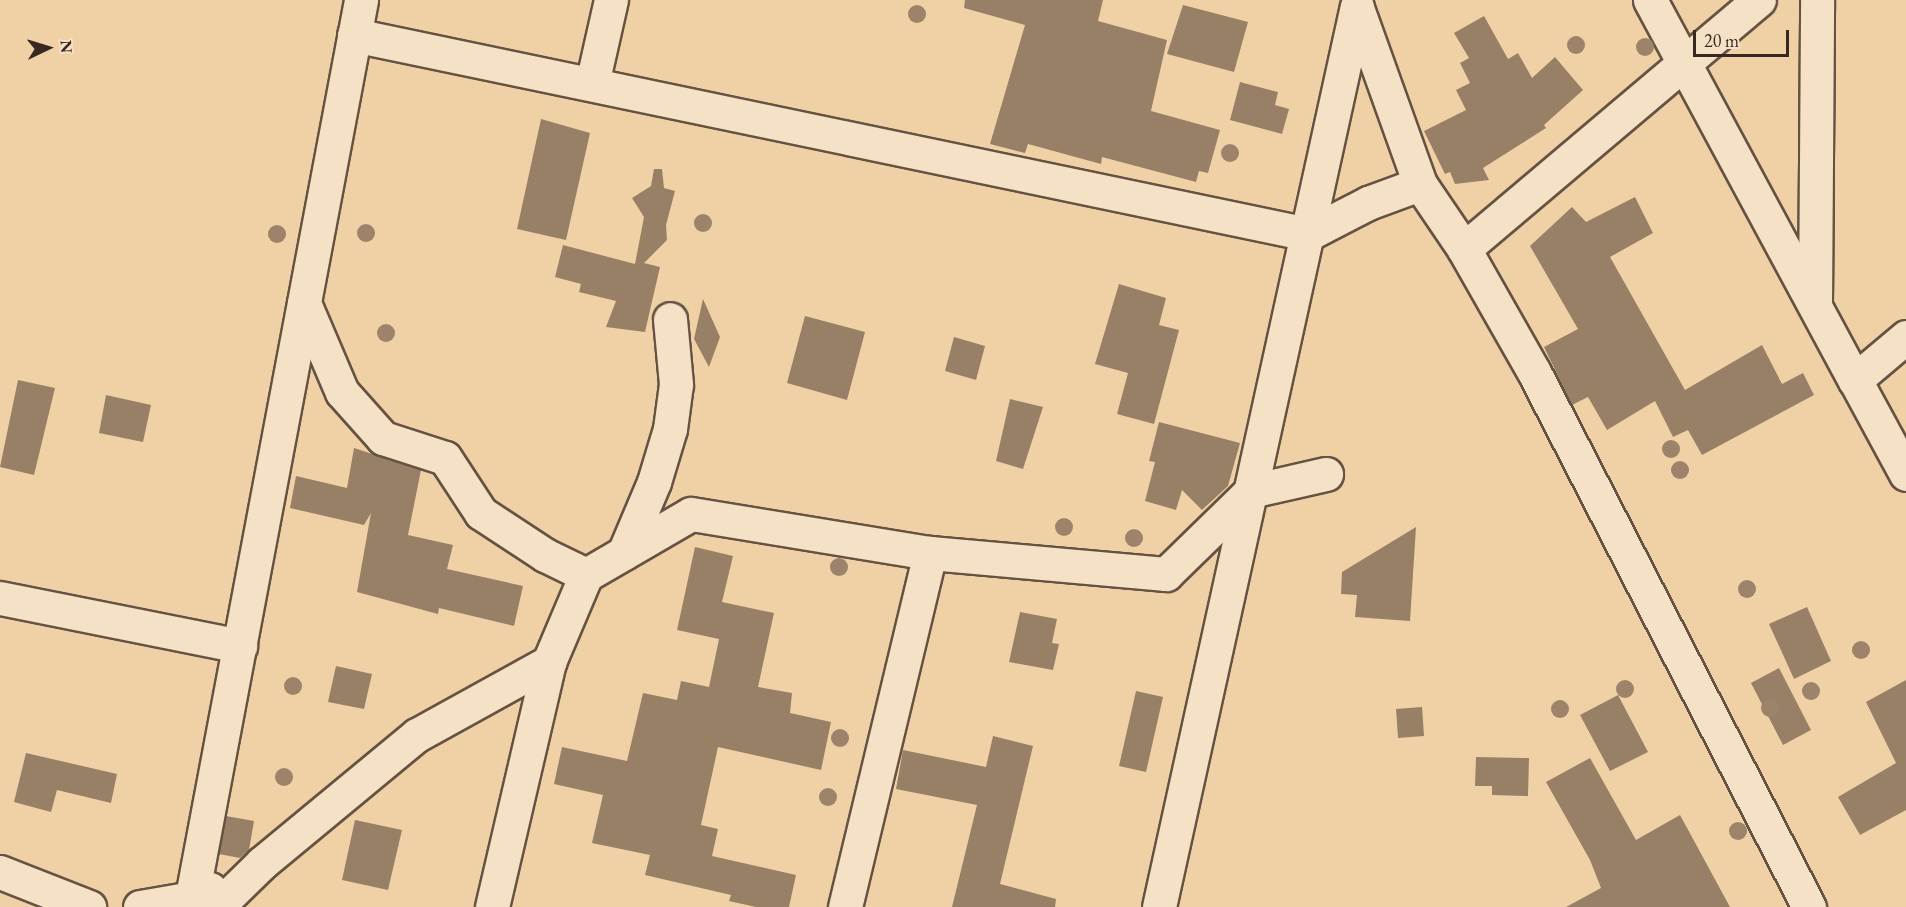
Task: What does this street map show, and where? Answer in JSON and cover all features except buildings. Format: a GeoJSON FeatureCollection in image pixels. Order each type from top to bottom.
{"type":"FeatureCollection","features":[{"type":"Feature","properties":{"kind":"street"},"geometry":{"type":"LineString","coordinates":[[200,904],[240,646],[361,0]]}},
{"type":"Feature","properties":{"kind":"street"},"geometry":{"type":"LineString","coordinates":[[592,84],[611,0]]}},
{"type":"Feature","properties":{"kind":"street"},"geometry":{"type":"LineString","coordinates":[[1650,0],[1906,474]]}},
{"type":"Feature","properties":{"kind":"street"},"geometry":{"type":"LineString","coordinates":[[1464,249],[1758,0]]}},
{"type":"Feature","properties":{"kind":"street"},"geometry":{"type":"LineString","coordinates":[[1815,308],[1817,0]]}},
{"type":"Feature","properties":{"kind":"street"},"geometry":{"type":"LineString","coordinates":[[1358,4],[1420,184],[1464,249],[1534,372],[1809,907]]}},
{"type":"Feature","properties":{"kind":"street"},"geometry":{"type":"LineString","coordinates":[[1159,907],[1358,4]]}},
{"type":"Feature","properties":{"kind":"street"},"geometry":{"type":"LineString","coordinates":[[354,35],[1308,234],[1368,202],[1420,184]]}},
{"type":"Feature","properties":{"kind":"street"},"geometry":{"type":"LineString","coordinates":[[304,303],[342,392],[383,438],[445,458],[481,513],[545,555],[586,575]]}},
{"type":"Feature","properties":{"kind":"street"},"geometry":{"type":"LineString","coordinates":[[624,553],[654,482],[670,429],[676,384],[670,319]]}},
{"type":"Feature","properties":{"kind":"street"},"geometry":{"type":"LineString","coordinates":[[1855,380],[1906,337]]}},
{"type":"Feature","properties":{"kind":"street"},"geometry":{"type":"LineString","coordinates":[[492,907],[549,662],[586,575],[691,514],[930,553],[1166,574],[1251,491],[1326,474]]}},
{"type":"Feature","properties":{"kind":"street"},"geometry":{"type":"LineString","coordinates":[[845,907],[930,553]]}},
{"type":"Feature","properties":{"kind":"street"},"geometry":{"type":"LineString","coordinates":[[0,598],[240,646]]}},
{"type":"Feature","properties":{"kind":"street"},"geometry":{"type":"LineString","coordinates":[[140,907],[200,904],[262,863],[417,735],[549,662]]}},
{"type":"Feature","properties":{"kind":"street"},"geometry":{"type":"LineString","coordinates":[[0,872],[89,907]]}}]}
